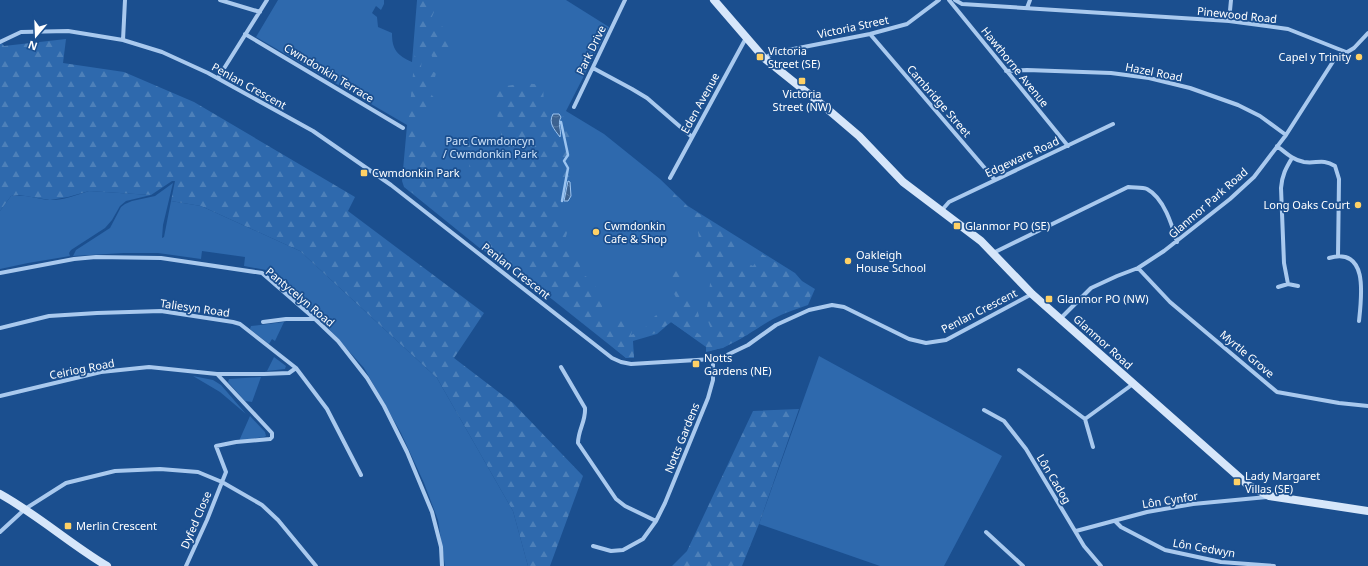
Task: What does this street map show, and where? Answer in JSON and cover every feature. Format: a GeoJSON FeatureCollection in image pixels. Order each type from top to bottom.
{"type":"FeatureCollection","features":[{"type":"Feature","properties":{"kind":"street"},"geometry":{"type":"LineString","coordinates":[[123,40],[125,0]]}},
{"type":"Feature","properties":{"kind":"street"},"geometry":{"type":"LineString","coordinates":[[220,0],[260,12]]}},
{"type":"Feature","properties":{"kind":"street"},"geometry":{"type":"LineString","coordinates":[[218,78],[267,0]]}},
{"type":"Feature","properties":{"kind":"street","name":"Park Drive"},"geometry":{"type":"LineString","coordinates":[[574,107],[625,0]]}},
{"type":"Feature","properties":{"kind":"street","name":"Glanmor Road"},"geometry":{"type":"LineString","coordinates":[[714,0],[764,58],[859,136],[903,182],[981,241],[1032,294],[1248,485],[1269,496],[1368,511]]}},
{"type":"Feature","properties":{"kind":"street","name":"Victoria Street"},"geometry":{"type":"LineString","coordinates":[[764,58],[773,53],[870,34],[907,24],[939,0]]}},
{"type":"Feature","properties":{"kind":"street","name":"Hawthorne Avenue"},"geometry":{"type":"LineString","coordinates":[[949,0],[1068,146]]}},
{"type":"Feature","properties":{"kind":"street","name":"Pinewood Road"},"geometry":{"type":"LineString","coordinates":[[955,0],[962,4],[1229,21],[1288,29],[1346,52]]}},
{"type":"Feature","properties":{"kind":"street"},"geometry":{"type":"LineString","coordinates":[[1027,8],[1030,0]]}},
{"type":"Feature","properties":{"kind":"street"},"geometry":{"type":"LineString","coordinates":[[1229,21],[1231,0]]}},
{"type":"Feature","properties":{"kind":"street","name":"Penlan Crescent"},"geometry":{"type":"LineString","coordinates":[[0,42],[21,32],[68,31],[123,40],[162,52],[218,78],[313,131],[391,185],[612,358],[621,362],[631,364],[713,359],[727,355],[748,345],[776,325],[809,310],[832,305],[844,307],[909,340],[926,343],[946,340],[1032,294]]}},
{"type":"Feature","properties":{"kind":"street","name":"Glanmor Park Road"},"geometry":{"type":"LineString","coordinates":[[1060,318],[1091,288],[1138,268],[1177,242],[1230,199],[1254,177],[1286,135],[1334,60],[1354,48],[1368,33]]}},
{"type":"Feature","properties":{"kind":"street","name":"Cwmdonkin Terrace"},"geometry":{"type":"LineString","coordinates":[[245,34],[403,128]]}},
{"type":"Feature","properties":{"kind":"street","name":"Cambridge Street"},"geometry":{"type":"LineString","coordinates":[[870,34],[995,180]]}},
{"type":"Feature","properties":{"kind":"street","name":"Eden Avenue"},"geometry":{"type":"LineString","coordinates":[[670,178],[746,38]]}},
{"type":"Feature","properties":{"kind":"street"},"geometry":{"type":"LineString","coordinates":[[593,68],[647,98],[692,137]]}},
{"type":"Feature","properties":{"kind":"street","name":"Hazel Road"},"geometry":{"type":"LineString","coordinates":[[1006,71],[1027,70],[1111,73],[1149,78],[1190,88],[1238,105],[1260,116],[1286,135]]}},
{"type":"Feature","properties":{"kind":"street","name":"Edgeware Road"},"geometry":{"type":"LineString","coordinates":[[942,210],[949,202],[1113,124]]}},
{"type":"Feature","properties":{"kind":"street"},"geometry":{"type":"LineString","coordinates":[[1277,146],[1292,158],[1304,162],[1328,162],[1335,166],[1339,179],[1338,256]]}},
{"type":"Feature","properties":{"kind":"street"},"geometry":{"type":"LineString","coordinates":[[1288,284],[1284,263],[1281,188],[1282,178],[1292,158]]}},
{"type":"Feature","properties":{"kind":"street"},"geometry":{"type":"LineString","coordinates":[[994,253],[1128,187],[1146,188],[1156,196],[1170,219],[1177,242]]}},
{"type":"Feature","properties":{"kind":"street"},"geometry":{"type":"LineString","coordinates":[[1329,258],[1338,256],[1352,259],[1360,266],[1362,276],[1359,321]]}},
{"type":"Feature","properties":{"kind":"street","name":"Pantycelyn Road"},"geometry":{"type":"LineString","coordinates":[[0,273],[74,259],[88,258],[161,258],[262,273],[338,341],[367,378],[384,406],[432,512],[441,548],[442,566]]}},
{"type":"Feature","properties":{"kind":"street","name":"Myrtle Grove"},"geometry":{"type":"LineString","coordinates":[[1138,268],[1170,302],[1277,392],[1339,403],[1368,406]]}},
{"type":"Feature","properties":{"kind":"street"},"geometry":{"type":"LineString","coordinates":[[1278,288],[1288,284],[1298,286]]}},
{"type":"Feature","properties":{"kind":"street","name":"Taliesyn Road"},"geometry":{"type":"LineString","coordinates":[[0,328],[49,316],[97,312],[161,311],[240,324],[296,368],[327,409],[361,475]]}},
{"type":"Feature","properties":{"kind":"street"},"geometry":{"type":"LineString","coordinates":[[263,322],[286,319],[315,319]]}},
{"type":"Feature","properties":{"kind":"street","name":"Notts Gardens"},"geometry":{"type":"LineString","coordinates":[[593,546],[611,551],[623,550],[643,539],[656,521],[665,503],[708,398],[713,380],[713,359]]}},
{"type":"Feature","properties":{"kind":"street","name":"Ceiriog Road"},"geometry":{"type":"LineString","coordinates":[[0,396],[101,372],[149,367],[217,374],[289,373],[296,368]]}},
{"type":"Feature","properties":{"kind":"street"},"geometry":{"type":"LineString","coordinates":[[561,367],[585,408],[586,416],[578,436],[578,443],[616,499],[625,506],[656,521]]}},
{"type":"Feature","properties":{"kind":"street"},"geometry":{"type":"LineString","coordinates":[[1019,370],[1085,419],[1093,447]]}},
{"type":"Feature","properties":{"kind":"street"},"geometry":{"type":"LineString","coordinates":[[217,374],[272,434],[270,439],[236,442],[216,446],[226,472],[222,482]]}},
{"type":"Feature","properties":{"kind":"street"},"geometry":{"type":"LineString","coordinates":[[1085,419],[1133,384]]}},
{"type":"Feature","properties":{"kind":"street","name":"Lôn Cadog"},"geometry":{"type":"LineString","coordinates":[[984,410],[1004,421],[1026,449],[1084,546],[1101,566]]}},
{"type":"Feature","properties":{"kind":"street"},"geometry":{"type":"LineString","coordinates":[[0,532],[25,509],[66,484],[116,471],[160,469],[198,472],[222,482],[262,505],[278,520],[316,566]]}},
{"type":"Feature","properties":{"kind":"street","name":"Dyfed Close"},"geometry":{"type":"LineString","coordinates":[[186,566],[222,482]]}},
{"type":"Feature","properties":{"kind":"street"},"geometry":{"type":"LineString","coordinates":[[0,494],[25,509],[88,555],[107,566]]}},
{"type":"Feature","properties":{"kind":"street","name":"Lôn Cynfor"},"geometry":{"type":"LineString","coordinates":[[1076,531],[1147,512],[1269,496]]}},
{"type":"Feature","properties":{"kind":"street","name":"Lôn Cedwyn"},"geometry":{"type":"LineString","coordinates":[[1115,521],[1121,527],[1165,550],[1221,562],[1274,566]]}},
{"type":"Feature","properties":{"kind":"street"},"geometry":{"type":"LineString","coordinates":[[986,532],[1023,566]]}},
{"type":"Feature","properties":{"kind":"green space","name":"Parc Cwmdoncyn / Cwmdonkin Park"},"geometry":{"type":"Polygon","coordinates":[[[278,0],[384,0],[381,10],[376,6],[372,13],[377,17],[378,27],[392,33],[393,44],[396,51],[412,62],[417,0],[566,0],[609,27],[566,111],[604,134],[660,179],[688,206],[795,273],[802,281],[815,289],[808,305],[777,317],[734,343],[706,352],[706,347],[671,322],[657,334],[633,341],[634,358],[626,358],[509,265],[482,250],[404,187],[402,181],[407,125],[256,37],[278,0]]]}},
{"type":"Feature","properties":{"kind":"green space"},"geometry":{"type":"Polygon","coordinates":[[[420,0],[433,0],[434,12],[427,28],[441,24],[454,50],[435,63],[429,50],[423,50],[421,67],[436,73],[431,94],[444,110],[425,107],[415,134],[449,154],[438,166],[441,176],[470,170],[466,146],[469,143],[500,167],[501,133],[495,105],[494,88],[524,83],[543,85],[544,105],[563,116],[571,135],[573,199],[569,202],[564,202],[556,216],[569,226],[565,240],[573,243],[573,252],[583,257],[580,267],[583,275],[593,280],[599,294],[605,300],[600,311],[605,322],[625,320],[633,327],[631,335],[643,330],[655,316],[678,301],[665,277],[670,265],[680,269],[680,284],[693,296],[699,316],[691,328],[704,338],[714,337],[706,316],[711,276],[703,263],[689,252],[691,247],[707,256],[712,252],[699,240],[698,231],[690,212],[669,195],[672,192],[688,207],[746,243],[737,258],[753,266],[762,254],[794,274],[800,282],[813,290],[807,304],[774,317],[723,348],[707,351],[706,346],[671,322],[656,333],[632,340],[634,357],[626,358],[511,262],[483,248],[405,187],[403,180],[420,0]]]}},
{"type":"Feature","properties":{"kind":"green space"},"geometry":{"type":"Polygon","coordinates":[[[66,39],[63,63],[124,72],[194,102],[355,197],[348,211],[484,313],[454,358],[513,403],[583,476],[550,566],[528,566],[513,511],[437,378],[300,251],[201,206],[171,201],[175,181],[172,181],[151,195],[89,191],[50,200],[19,195],[11,196],[0,211],[0,40],[4,46],[66,39]]]}},
{"type":"Feature","properties":{"kind":"green space"},"geometry":{"type":"Polygon","coordinates":[[[173,183],[163,225],[162,238],[164,237],[171,201],[201,206],[300,251],[437,378],[513,511],[528,566],[445,566],[438,520],[424,483],[401,433],[364,368],[320,319],[266,270],[244,266],[245,257],[202,251],[201,259],[158,253],[73,256],[76,250],[110,228],[121,207],[125,204],[155,196],[173,183]]]}},
{"type":"Feature","properties":{"kind":"green space"},"geometry":{"type":"Polygon","coordinates":[[[89,191],[151,195],[126,201],[120,206],[112,220],[105,228],[71,250],[69,253],[70,256],[0,269],[0,211],[11,196],[58,200],[89,191]]]}},
{"type":"Feature","properties":{"kind":"green space"},"geometry":{"type":"Polygon","coordinates":[[[284,322],[275,341],[272,339],[269,344],[250,329],[251,326],[284,322]]]}},
{"type":"Feature","properties":{"kind":"green space"},"geometry":{"type":"Polygon","coordinates":[[[819,356],[1002,456],[944,566],[880,566],[759,524],[819,356]]]}},
{"type":"Feature","properties":{"kind":"green space"},"geometry":{"type":"Polygon","coordinates":[[[274,357],[286,366],[285,369],[267,371],[274,357]]]}},
{"type":"Feature","properties":{"kind":"green space"},"geometry":{"type":"Polygon","coordinates":[[[193,376],[213,380],[221,385],[246,414],[220,392],[193,376]]]}},
{"type":"Feature","properties":{"kind":"green space"},"geometry":{"type":"Polygon","coordinates":[[[261,377],[252,402],[245,401],[228,382],[229,379],[261,377]]]}},
{"type":"Feature","properties":{"kind":"green space"},"geometry":{"type":"Polygon","coordinates":[[[799,409],[759,524],[742,566],[672,566],[687,551],[753,411],[799,409]]]}},
{"type":"Feature","properties":{"kind":"green space"},"geometry":{"type":"Polygon","coordinates":[[[250,416],[265,432],[266,436],[239,441],[250,416]]]}},
{"type":"Feature","properties":{"kind":"water"},"geometry":{"type":"Polygon","coordinates":[[[553,114],[559,114],[561,117],[559,122],[560,137],[551,123],[553,114]]]}},
{"type":"Feature","properties":{"kind":"water"},"geometry":{"type":"Polygon","coordinates":[[[568,181],[570,182],[571,196],[568,201],[564,201],[568,181]]]}},
{"type":"Feature","properties":{"kind":"waterway"},"geometry":{"type":"LineString","coordinates":[[561,122],[568,155],[564,161],[568,168],[562,201]]}},
{"type":"Feature","properties":{"kind":"place","name":"Victoria Street (SE)"},"geometry":{"type":"Point","coordinates":[760,57]}},
{"type":"Feature","properties":{"kind":"place","name":"Capel y Trinity"},"geometry":{"type":"Point","coordinates":[1359,57]}},
{"type":"Feature","properties":{"kind":"place","name":"Victoria Street (NW)"},"geometry":{"type":"Point","coordinates":[802,81]}},
{"type":"Feature","properties":{"kind":"place","name":"Cwmdonkin Park"},"geometry":{"type":"Point","coordinates":[364,173]}},
{"type":"Feature","properties":{"kind":"place","name":"Long Oaks Court"},"geometry":{"type":"Point","coordinates":[1358,205]}},
{"type":"Feature","properties":{"kind":"place","name":"Glanmor PO (SE)"},"geometry":{"type":"Point","coordinates":[957,226]}},
{"type":"Feature","properties":{"kind":"place","name":"Cwmdonkin Cafe & Shop"},"geometry":{"type":"Point","coordinates":[596,232]}},
{"type":"Feature","properties":{"kind":"place","name":"Oakleigh House School"},"geometry":{"type":"Point","coordinates":[848,261]}},
{"type":"Feature","properties":{"kind":"place","name":"Glanmor PO (NW)"},"geometry":{"type":"Point","coordinates":[1049,299]}},
{"type":"Feature","properties":{"kind":"place","name":"Notts Gardens (NE)"},"geometry":{"type":"Point","coordinates":[696,364]}},
{"type":"Feature","properties":{"kind":"place","name":"Lady Margaret Villas (SE)"},"geometry":{"type":"Point","coordinates":[1237,482]}},
{"type":"Feature","properties":{"kind":"place","name":"Merlin Crescent"},"geometry":{"type":"Point","coordinates":[68,526]}}]}
